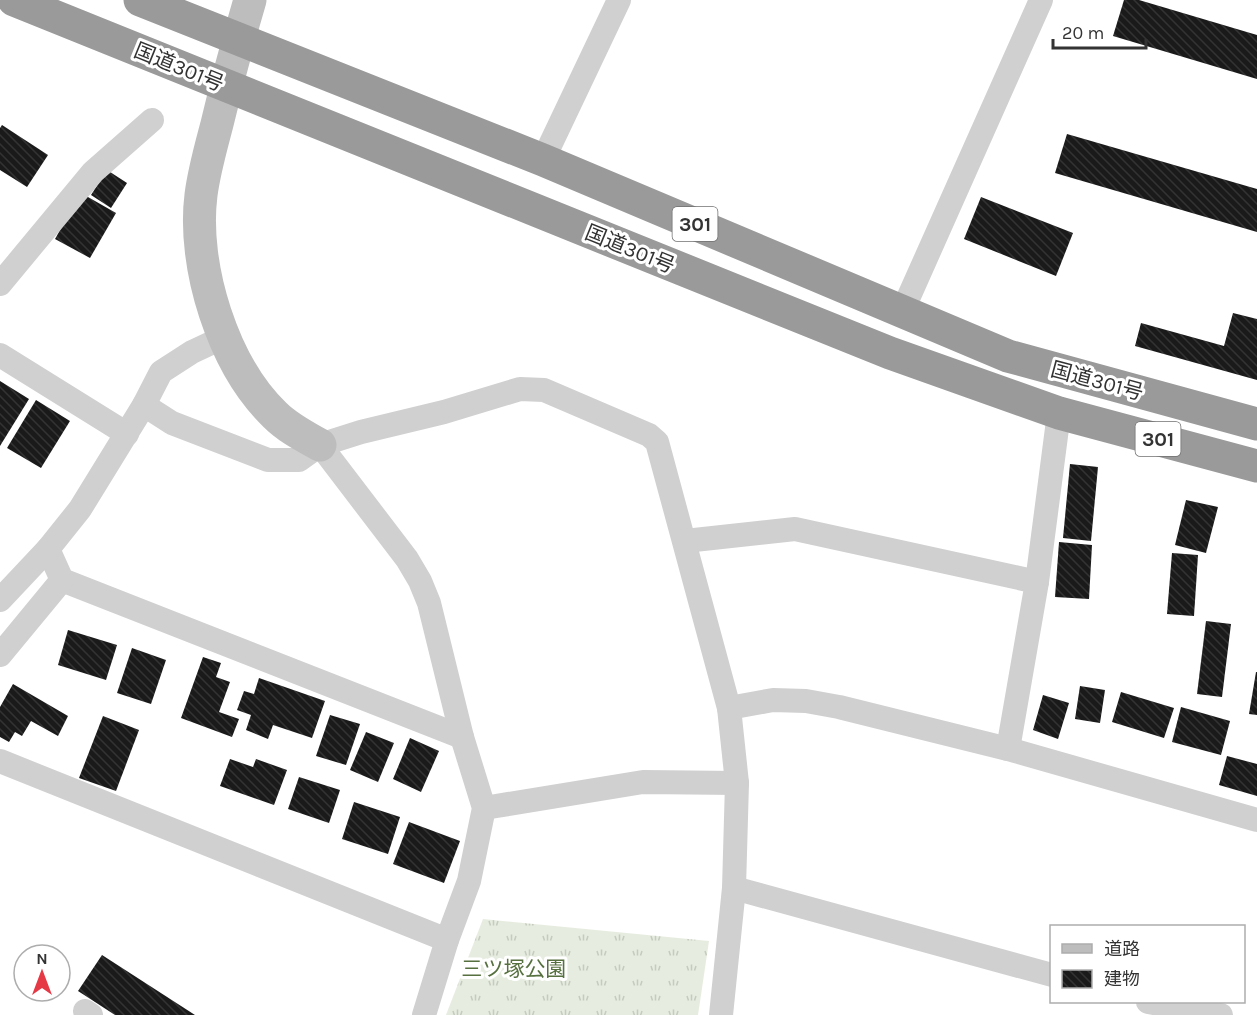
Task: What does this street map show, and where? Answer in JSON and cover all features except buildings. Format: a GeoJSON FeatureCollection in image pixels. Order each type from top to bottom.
{"type":"FeatureCollection","features":[{"type":"Feature","properties":{"kind":"highway","name":"国道301号"},"geometry":{"type":"LineString","coordinates":[[14,0],[890,353],[1059,413],[1257,466]]}},
{"type":"Feature","properties":{"kind":"highway","name":"国道301号"},"geometry":{"type":"LineString","coordinates":[[140,0],[543,160],[1008,356],[1257,424]]}},
{"type":"Feature","properties":{"kind":"street"},"geometry":{"type":"LineString","coordinates":[[250,0],[226,86],[201,197],[200,233],[208,293],[224,337],[247,381],[273,414],[289,428],[320,445],[420,581],[429,603],[462,737],[484,808],[469,881],[447,940],[424,1015]]}},
{"type":"Feature","properties":{"kind":"street"},"geometry":{"type":"LineString","coordinates":[[543,160],[619,0]]}},
{"type":"Feature","properties":{"kind":"street"},"geometry":{"type":"LineString","coordinates":[[902,312],[1041,0]]}},
{"type":"Feature","properties":{"kind":"street"},"geometry":{"type":"LineString","coordinates":[[0,284],[93,172],[152,120]]}},
{"type":"Feature","properties":{"kind":"street"},"geometry":{"type":"LineString","coordinates":[[0,600],[48,549],[80,509],[127,434],[161,372],[192,352],[224,337]]}},
{"type":"Feature","properties":{"kind":"street"},"geometry":{"type":"LineString","coordinates":[[0,355],[127,434]]}},
{"type":"Feature","properties":{"kind":"street"},"geometry":{"type":"LineString","coordinates":[[144,405],[172,423],[268,460],[299,460],[320,445],[520,389],[544,390],[648,435],[657,442],[729,708],[737,783],[734,888],[721,1015]]}},
{"type":"Feature","properties":{"kind":"street"},"geometry":{"type":"LineString","coordinates":[[1008,749],[1037,582],[1059,413]]}},
{"type":"Feature","properties":{"kind":"street"},"geometry":{"type":"LineString","coordinates":[[685,541],[795,529],[1037,582]]}},
{"type":"Feature","properties":{"kind":"street"},"geometry":{"type":"LineString","coordinates":[[48,549],[62,580],[462,737]]}},
{"type":"Feature","properties":{"kind":"street"},"geometry":{"type":"LineString","coordinates":[[0,655],[62,580]]}},
{"type":"Feature","properties":{"kind":"street"},"geometry":{"type":"LineString","coordinates":[[729,708],[773,700],[806,701],[1008,749],[1257,820]]}},
{"type":"Feature","properties":{"kind":"street"},"geometry":{"type":"LineString","coordinates":[[0,761],[447,940]]}},
{"type":"Feature","properties":{"kind":"street"},"geometry":{"type":"LineString","coordinates":[[484,808],[643,782],[737,783]]}},
{"type":"Feature","properties":{"kind":"street"},"geometry":{"type":"LineString","coordinates":[[734,888],[1050,974]]}},
{"type":"Feature","properties":{"kind":"street"},"geometry":{"type":"LineString","coordinates":[[1154,1003],[1221,1015]]}},
{"type":"Feature","properties":{"kind":"green space","name":"三ツ塚公園"},"geometry":{"type":"Polygon","coordinates":[[[483,919],[709,941],[698,1015],[446,1015],[483,919]]]}}]}
